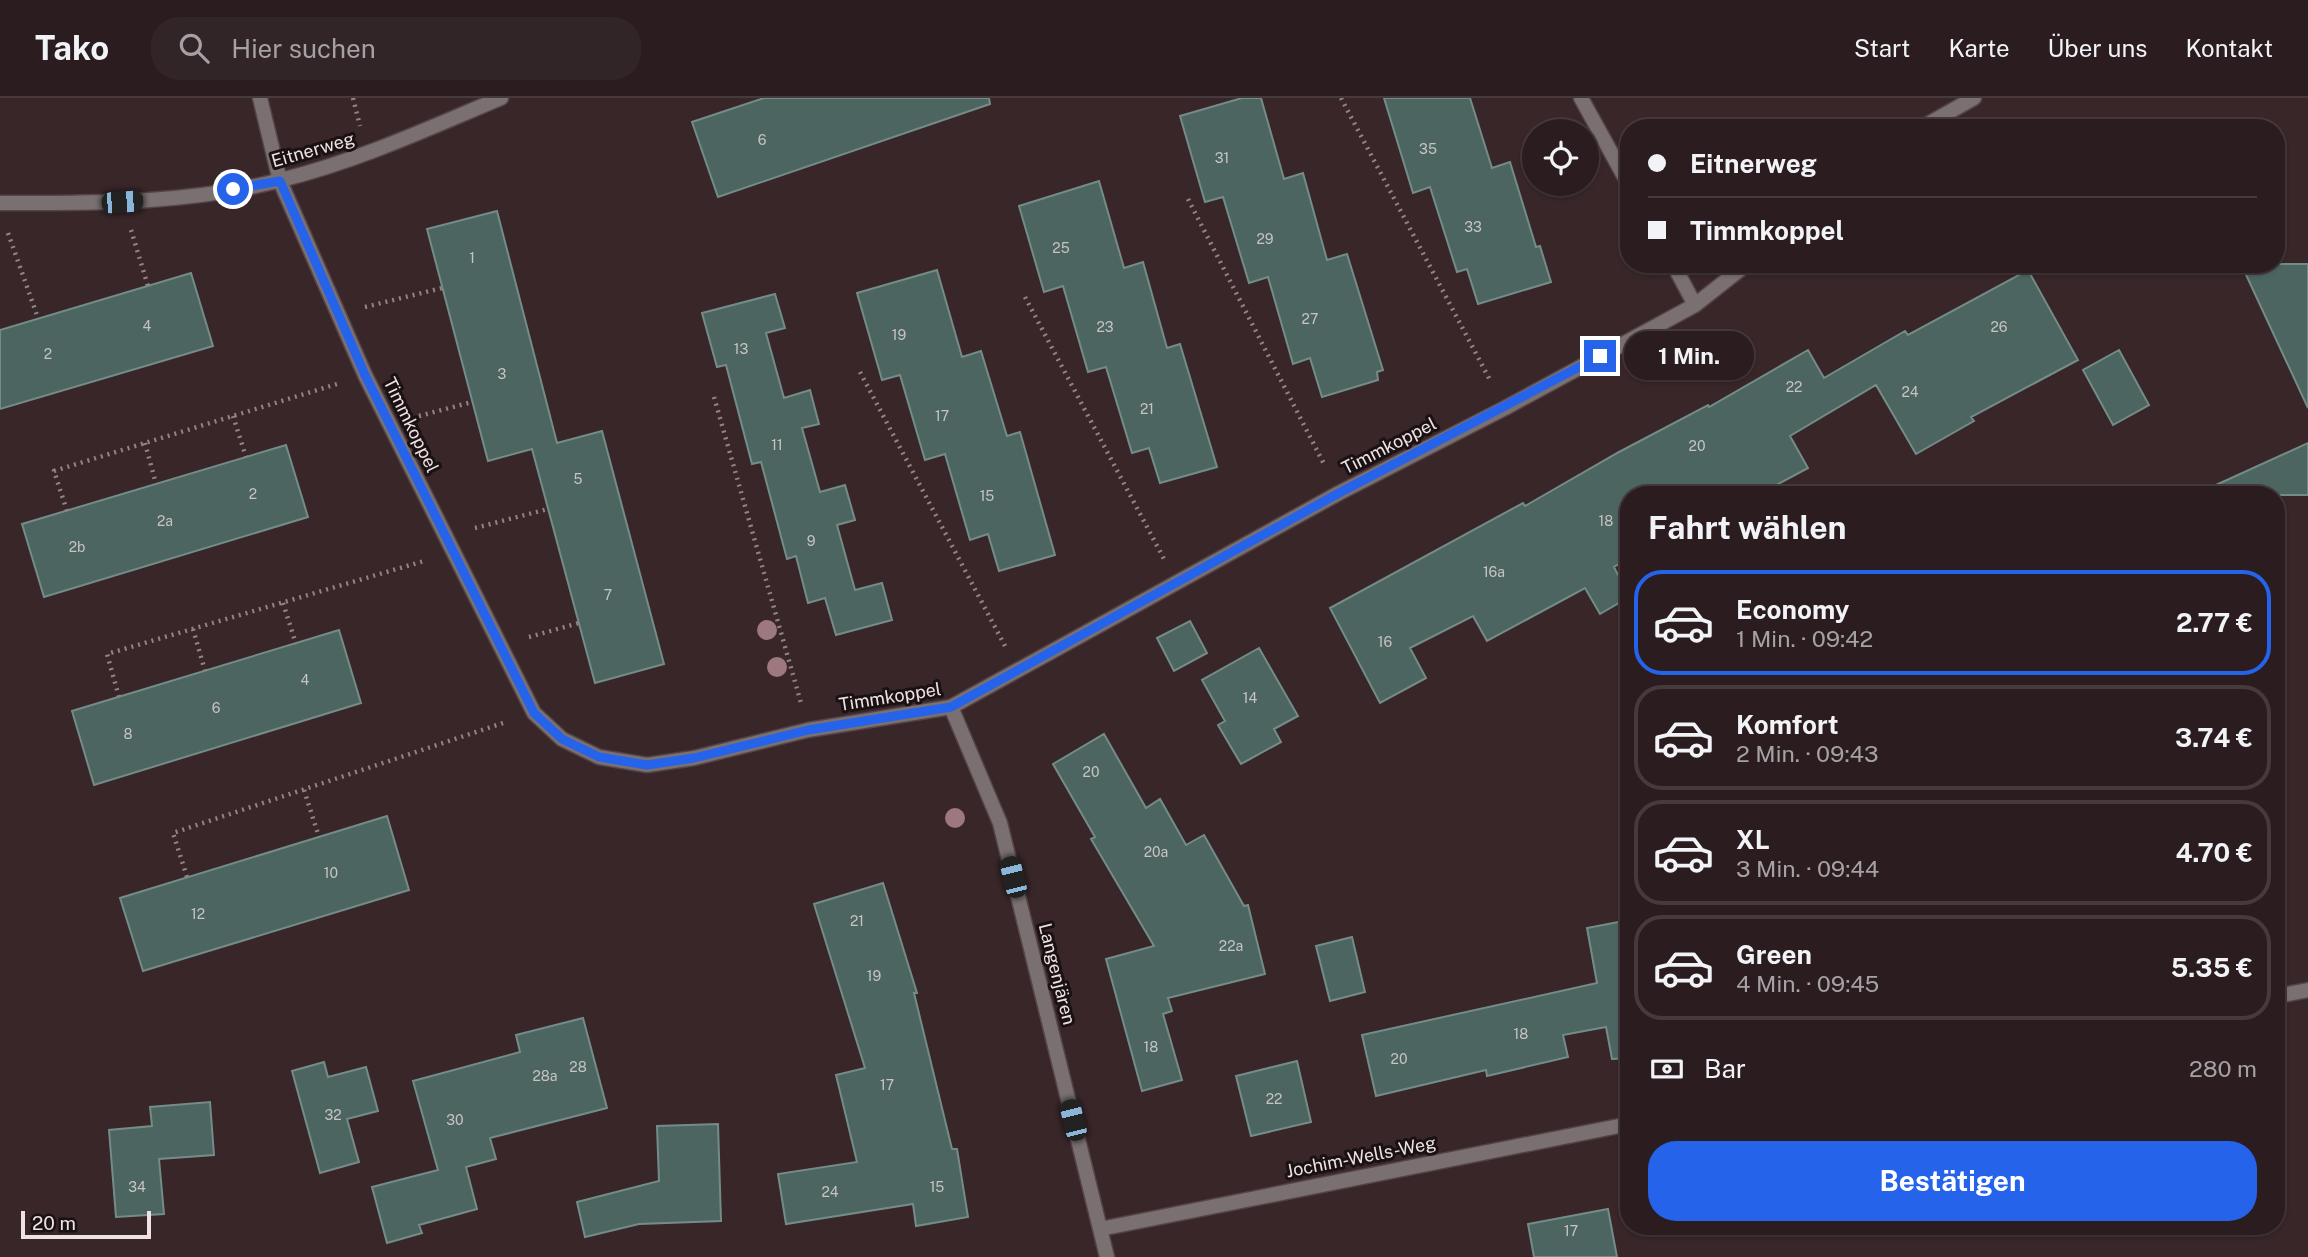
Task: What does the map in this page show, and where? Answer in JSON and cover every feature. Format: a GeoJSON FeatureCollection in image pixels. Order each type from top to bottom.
{"type":"FeatureCollection","features":[{"type":"Feature","properties":{"kind":"street","name":"Timmkoppel"},"geometry":{"type":"LineString","coordinates":[[260,98],[280,181],[365,375],[534,713],[562,739],[599,757],[647,765],[694,758],[808,730],[951,707],[1339,493],[1505,408],[1695,305],[1736,273]]}},
{"type":"Feature","properties":{"kind":"street","name":"Eitnerweg"},"geometry":{"type":"LineString","coordinates":[[0,203],[122,202],[186,198],[280,181],[367,154],[501,98]]}},
{"type":"Feature","properties":{"kind":"street"},"geometry":{"type":"LineString","coordinates":[[1581,98],[1620,170]]}},
{"type":"Feature","properties":{"kind":"street"},"geometry":{"type":"LineString","coordinates":[[1937,119],[1974,98]]}},
{"type":"Feature","properties":{"kind":"street"},"geometry":{"type":"LineString","coordinates":[[1677,273],[1695,305]]}},
{"type":"Feature","properties":{"kind":"street","name":"Langenjären"},"geometry":{"type":"LineString","coordinates":[[951,707],[1000,822],[1107,1257]]}},
{"type":"Feature","properties":{"kind":"street"},"geometry":{"type":"LineString","coordinates":[[2285,994],[2308,990]]}},
{"type":"Feature","properties":{"kind":"street","name":"Jochim-Wells-Weg"},"geometry":{"type":"LineString","coordinates":[[1100,1229],[1620,1126]]}},
{"type":"Feature","properties":{"kind":"path"},"geometry":{"type":"LineString","coordinates":[[1341,98],[1505,408]]}},
{"type":"Feature","properties":{"kind":"path"},"geometry":{"type":"LineString","coordinates":[[1188,199],[1339,493]]}},
{"type":"Feature","properties":{"kind":"path"},"geometry":{"type":"LineString","coordinates":[[122,202],[149,286]]}},
{"type":"Feature","properties":{"kind":"path"},"geometry":{"type":"LineString","coordinates":[[4,224],[37,318]]}},
{"type":"Feature","properties":{"kind":"path"},"geometry":{"type":"LineString","coordinates":[[338,314],[442,288]]}},
{"type":"Feature","properties":{"kind":"path"},"geometry":{"type":"LineString","coordinates":[[1025,297],[1177,583]]}},
{"type":"Feature","properties":{"kind":"path"},"geometry":{"type":"LineString","coordinates":[[860,372],[1018,671]]}},
{"type":"Feature","properties":{"kind":"path"},"geometry":{"type":"LineString","coordinates":[[67,511],[54,471],[365,375]]}},
{"type":"Feature","properties":{"kind":"path"},"geometry":{"type":"LineString","coordinates":[[714,397],[808,730]]}},
{"type":"Feature","properties":{"kind":"path"},"geometry":{"type":"LineString","coordinates":[[388,424],[472,402]]}},
{"type":"Feature","properties":{"kind":"path"},"geometry":{"type":"LineString","coordinates":[[233,416],[246,457]]}},
{"type":"Feature","properties":{"kind":"path"},"geometry":{"type":"LineString","coordinates":[[145,443],[156,484]]}},
{"type":"Feature","properties":{"kind":"path"},"geometry":{"type":"LineString","coordinates":[[444,536],[548,509]]}},
{"type":"Feature","properties":{"kind":"path"},"geometry":{"type":"LineString","coordinates":[[120,697],[107,654],[452,553]]}},
{"type":"Feature","properties":{"kind":"path"},"geometry":{"type":"LineString","coordinates":[[283,603],[296,644]]}},
{"type":"Feature","properties":{"kind":"path"},"geometry":{"type":"LineString","coordinates":[[500,645],[579,623]]}},
{"type":"Feature","properties":{"kind":"path"},"geometry":{"type":"LineString","coordinates":[[193,629],[205,671]]}},
{"type":"Feature","properties":{"kind":"path"},"geometry":{"type":"LineString","coordinates":[[187,877],[173,833],[534,713]]}},
{"type":"Feature","properties":{"kind":"path"},"geometry":{"type":"LineString","coordinates":[[303,790],[319,837]]}},
{"type":"Feature","properties":{"kind":"building"},"geometry":{"type":"Polygon","coordinates":[[[764,98],[989,98],[990,104],[718,197],[692,122],[764,98]]]}},
{"type":"Feature","properties":{"kind":"building"},"geometry":{"type":"Polygon","coordinates":[[[1242,98],[1261,98],[1284,179],[1303,173],[1327,260],[1347,254],[1383,370],[1377,372],[1378,380],[1322,397],[1310,358],[1293,364],[1268,277],[1249,283],[1223,197],[1205,202],[1180,116],[1242,98]]]}},
{"type":"Feature","properties":{"kind":"building"},"geometry":{"type":"Polygon","coordinates":[[[1384,98],[1470,98],[1492,168],[1510,162],[1536,247],[1540,246],[1551,282],[1478,304],[1467,269],[1457,272],[1430,187],[1413,193],[1384,98]]]}},
{"type":"Feature","properties":{"kind":"building"},"geometry":{"type":"Polygon","coordinates":[[[1099,181],[1124,268],[1143,262],[1167,348],[1180,344],[1217,467],[1160,483],[1149,448],[1132,453],[1106,367],[1088,372],[1063,286],[1044,292],[1019,206],[1099,181]]]}},
{"type":"Feature","properties":{"kind":"building"},"geometry":{"type":"Polygon","coordinates":[[[497,211],[557,443],[602,431],[664,664],[595,683],[532,449],[488,461],[427,229],[497,211]]]}},
{"type":"Feature","properties":{"kind":"building"},"geometry":{"type":"Polygon","coordinates":[[[2285,264],[2308,264],[2308,408],[2245,273],[2285,273],[2285,264]]]}},
{"type":"Feature","properties":{"kind":"building"},"geometry":{"type":"Polygon","coordinates":[[[937,270],[962,357],[981,351],[1007,436],[1020,432],[1055,555],[999,571],[988,534],[970,540],[945,454],[925,460],[900,375],[882,380],[857,293],[937,270]]]}},
{"type":"Feature","properties":{"kind":"building"},"geometry":{"type":"Polygon","coordinates":[[[191,273],[213,346],[0,409],[0,330],[191,273]]]}},
{"type":"Feature","properties":{"kind":"building"},"geometry":{"type":"Polygon","coordinates":[[[2022,273],[2030,273],[2078,360],[1971,417],[1974,421],[1916,454],[1876,385],[1790,436],[1808,468],[1775,486],[1620,486],[1620,563],[1614,567],[1620,579],[1620,602],[1600,614],[1585,588],[1487,641],[1473,616],[1410,648],[1426,678],[1380,703],[1330,608],[1523,503],[1525,506],[1619,452],[1708,405],[1709,407],[1808,350],[1824,378],[1905,331],[1908,335],[2022,273]]]}},
{"type":"Feature","properties":{"kind":"building"},"geometry":{"type":"Polygon","coordinates":[[[775,294],[785,328],[766,333],[784,398],[810,390],[819,424],[802,428],[820,492],[845,485],[855,520],[837,525],[855,590],[882,583],[892,620],[836,635],[825,598],[808,603],[796,556],[787,559],[761,462],[752,464],[726,365],[717,367],[702,313],[775,294]]]}},
{"type":"Feature","properties":{"kind":"building"},"geometry":{"type":"Polygon","coordinates":[[[2119,350],[2149,405],[2113,425],[2083,370],[2119,350]]]}},
{"type":"Feature","properties":{"kind":"building"},"geometry":{"type":"Polygon","coordinates":[[[2308,443],[2308,495],[2285,495],[2285,486],[2214,486],[2308,443]]]}},
{"type":"Feature","properties":{"kind":"building"},"geometry":{"type":"Polygon","coordinates":[[[286,445],[308,517],[44,597],[22,524],[286,445]]]}},
{"type":"Feature","properties":{"kind":"building"},"geometry":{"type":"Polygon","coordinates":[[[1190,621],[1207,653],[1174,671],[1157,638],[1190,621]]]}},
{"type":"Feature","properties":{"kind":"building"},"geometry":{"type":"Polygon","coordinates":[[[339,630],[361,703],[94,785],[72,711],[339,630]]]}},
{"type":"Feature","properties":{"kind":"building"},"geometry":{"type":"Polygon","coordinates":[[[1259,648],[1298,716],[1274,729],[1281,742],[1241,764],[1218,725],[1225,721],[1202,680],[1259,648]]]}},
{"type":"Feature","properties":{"kind":"building"},"geometry":{"type":"Polygon","coordinates":[[[1104,734],[1146,808],[1160,799],[1186,845],[1204,835],[1244,906],[1248,905],[1265,974],[1168,998],[1172,1011],[1163,1014],[1182,1080],[1142,1091],[1106,959],[1154,946],[1091,839],[1095,837],[1053,764],[1104,734]]]}},
{"type":"Feature","properties":{"kind":"building"},"geometry":{"type":"Polygon","coordinates":[[[387,816],[409,890],[143,971],[120,898],[387,816]]]}},
{"type":"Feature","properties":{"kind":"building"},"geometry":{"type":"Polygon","coordinates":[[[883,883],[917,993],[914,993],[952,1149],[957,1149],[968,1217],[916,1226],[913,1204],[786,1224],[778,1174],[857,1162],[836,1075],[865,1068],[814,904],[883,883]]]}},
{"type":"Feature","properties":{"kind":"building"},"geometry":{"type":"Polygon","coordinates":[[[1620,922],[1620,1059],[1612,1059],[1606,1027],[1563,1035],[1568,1057],[1487,1076],[1486,1070],[1376,1096],[1362,1035],[1597,983],[1587,928],[1620,922]]]}},
{"type":"Feature","properties":{"kind":"building"},"geometry":{"type":"Polygon","coordinates":[[[1352,937],[1365,992],[1330,1001],[1316,946],[1352,937]]]}},
{"type":"Feature","properties":{"kind":"building"},"geometry":{"type":"Polygon","coordinates":[[[583,1018],[607,1108],[490,1138],[496,1159],[466,1167],[477,1209],[419,1225],[422,1233],[387,1243],[372,1187],[438,1170],[413,1081],[520,1052],[516,1035],[583,1018]]]}},
{"type":"Feature","properties":{"kind":"building"},"geometry":{"type":"Polygon","coordinates":[[[1297,1061],[1311,1122],[1251,1136],[1236,1076],[1297,1061]]]}},
{"type":"Feature","properties":{"kind":"building"},"geometry":{"type":"Polygon","coordinates":[[[324,1062],[328,1077],[366,1067],[378,1111],[347,1119],[359,1162],[320,1173],[292,1071],[324,1062]]]}},
{"type":"Feature","properties":{"kind":"building"},"geometry":{"type":"Polygon","coordinates":[[[210,1102],[214,1155],[159,1159],[164,1214],[116,1217],[109,1130],[152,1126],[150,1107],[210,1102]]]}},
{"type":"Feature","properties":{"kind":"building"},"geometry":{"type":"Polygon","coordinates":[[[718,1124],[721,1221],[639,1224],[585,1237],[577,1202],[659,1181],[657,1126],[718,1124]]]}},
{"type":"Feature","properties":{"kind":"building"},"geometry":{"type":"Polygon","coordinates":[[[1608,1209],[1617,1257],[1534,1257],[1528,1224],[1608,1209]]]}},
{"type":"Feature","properties":{"kind":"route"},"geometry":{"type":"LineString","coordinates":[[233,189],[280,181],[365,375],[534,713],[562,739],[599,757],[647,765],[694,758],[808,730],[951,707],[1339,493],[1600,356]]}}]}
